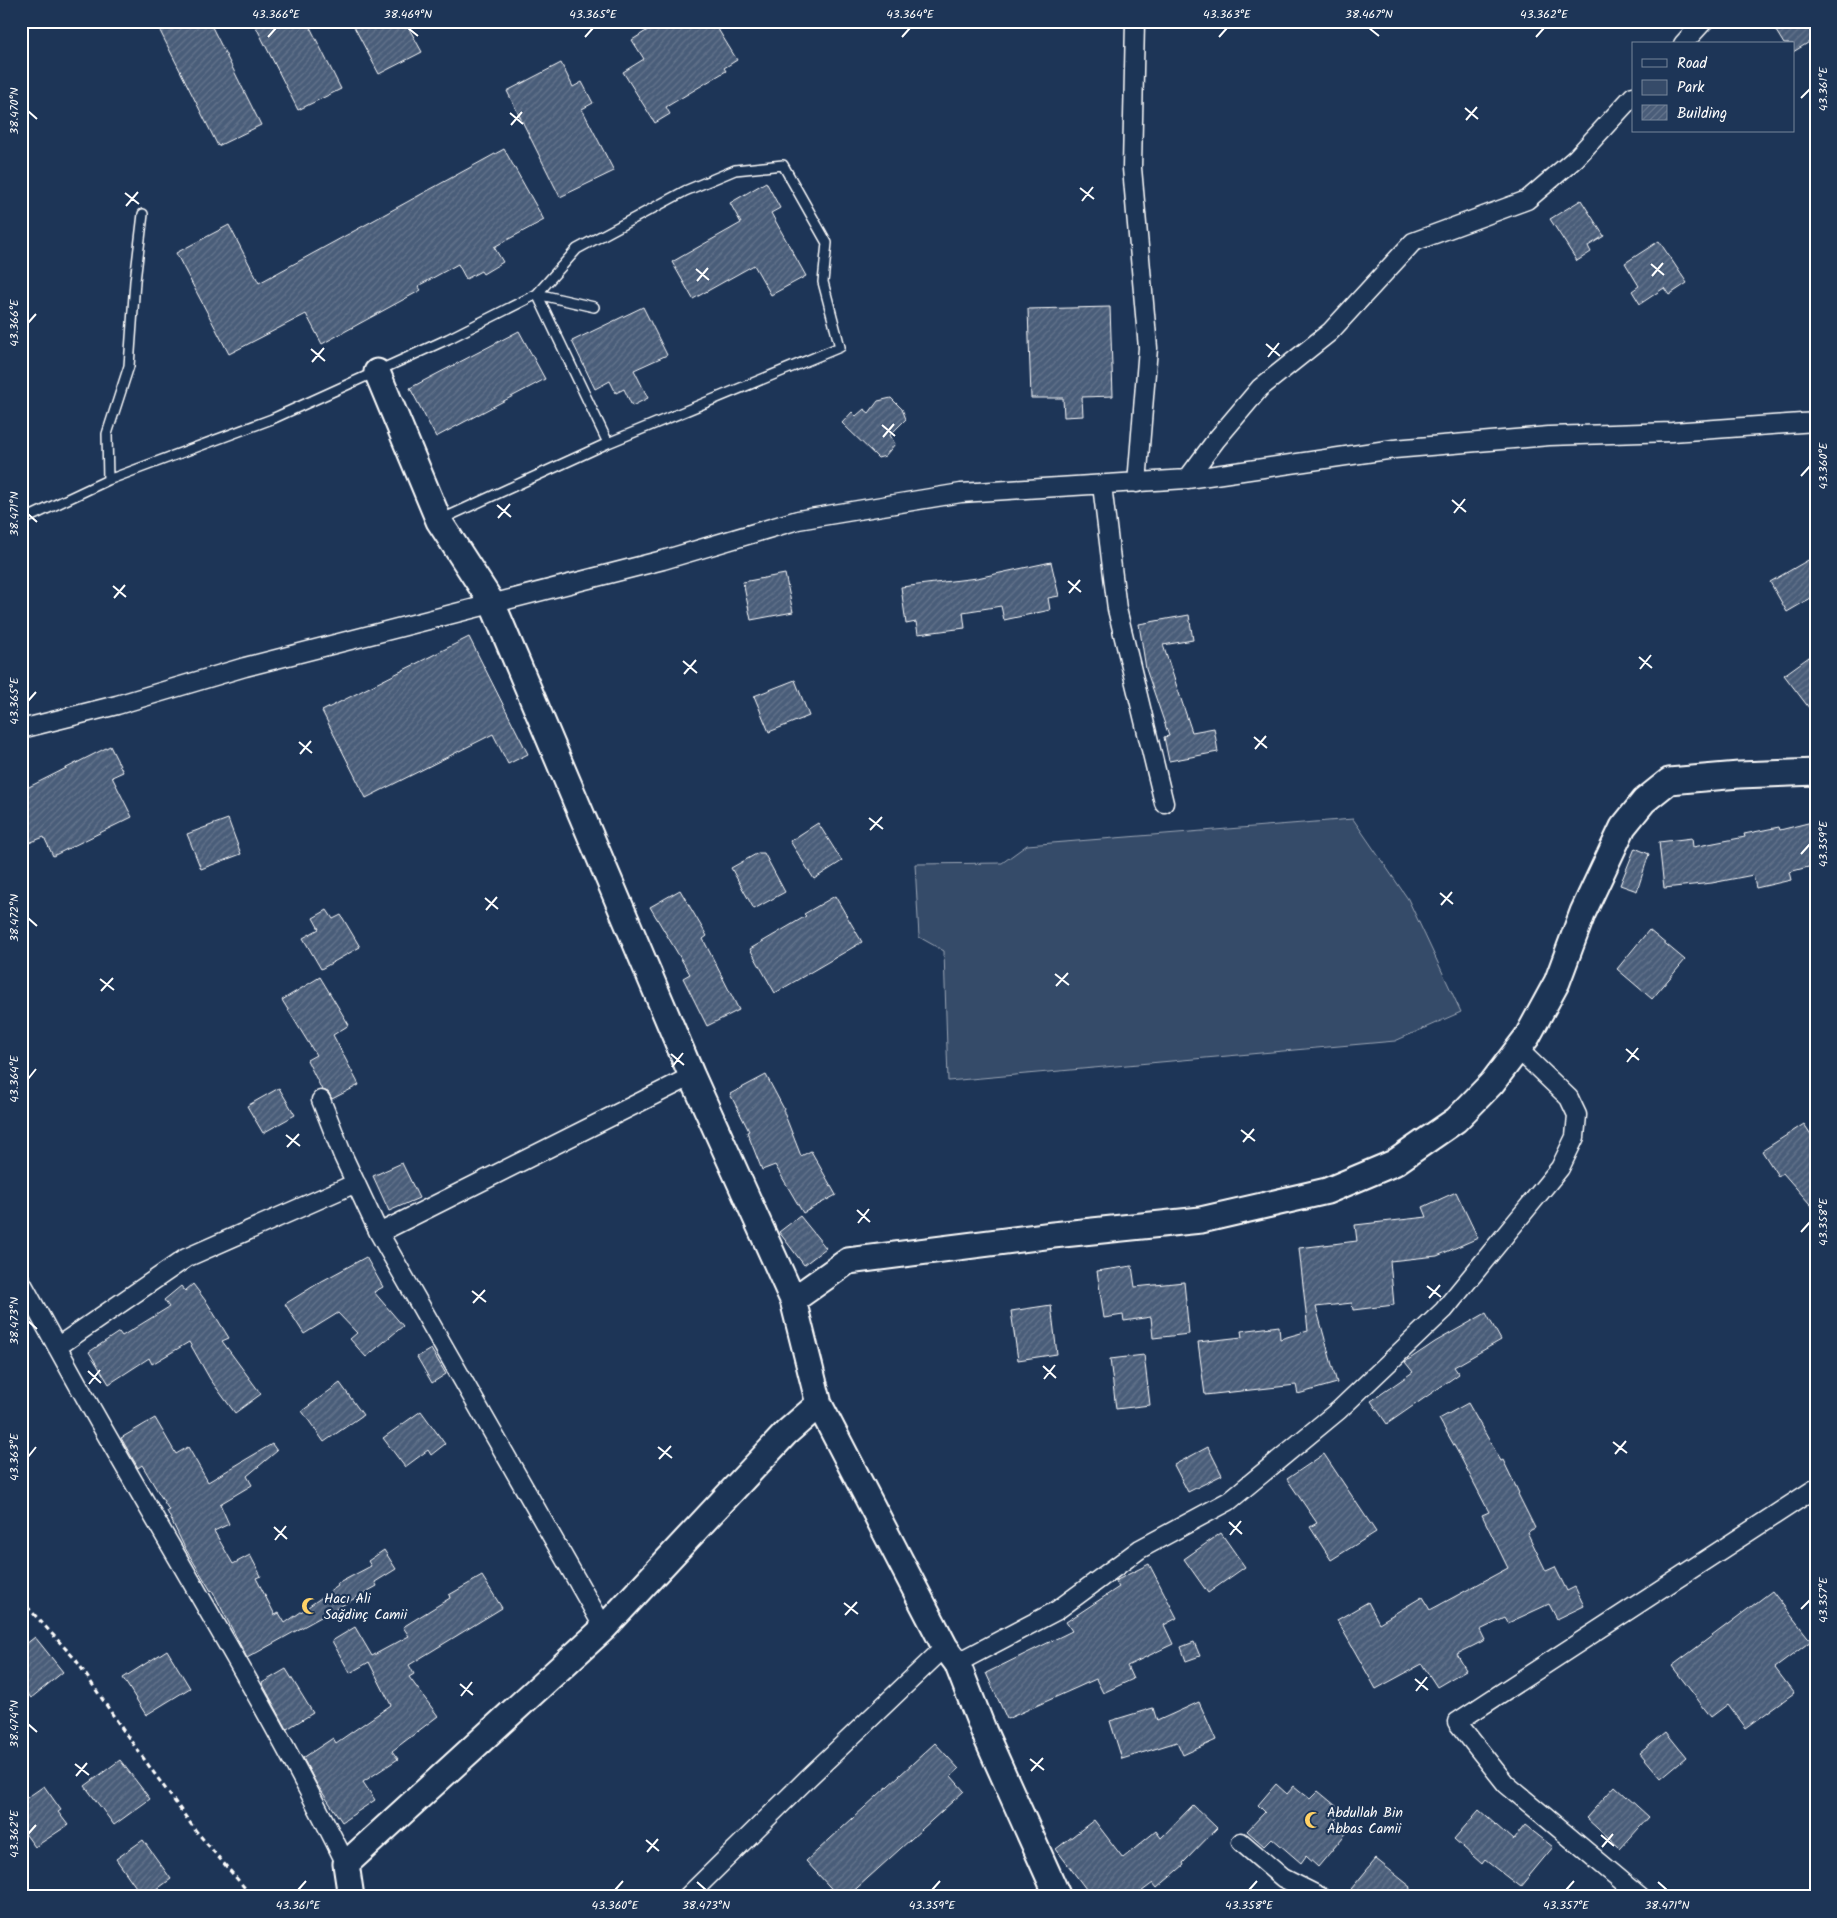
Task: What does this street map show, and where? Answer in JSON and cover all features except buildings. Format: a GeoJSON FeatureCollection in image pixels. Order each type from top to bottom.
{"type":"FeatureCollection","features":[{"type":"Feature","properties":{"kind":"street"},"geometry":{"type":"LineString","coordinates":[[1135,21],[1132,168],[1148,348],[1137,482]]}},
{"type":"Feature","properties":{"kind":"street"},"geometry":{"type":"LineString","coordinates":[[1684,42],[1704,21]]}},
{"type":"Feature","properties":{"kind":"street"},"geometry":{"type":"LineString","coordinates":[[1186,479],[1260,388],[1330,332],[1413,242],[1527,200],[1576,158],[1632,97]]}},
{"type":"Feature","properties":{"kind":"street"},"geometry":{"type":"LineString","coordinates":[[377,372],[439,520],[492,603],[692,1076],[793,1300],[819,1404],[951,1655],[1058,1897]]}},
{"type":"Feature","properties":{"kind":"street"},"geometry":{"type":"LineString","coordinates":[[21,730],[117,705],[245,667],[663,560],[798,520],[961,494],[1186,479],[1394,449],[1549,436],[1672,432],[1816,422]]}},
{"type":"Feature","properties":{"kind":"street"},"geometry":{"type":"LineString","coordinates":[[1102,485],[1117,610],[1164,804]]}},
{"type":"Feature","properties":{"kind":"street"},"geometry":{"type":"LineString","coordinates":[[793,1300],[848,1261],[1043,1236],[1201,1220],[1327,1191],[1394,1163],[1456,1120],[1492,1083],[1527,1037],[1556,982],[1583,912],[1623,827],[1644,800],[1669,781],[1739,774],[1816,772]]}},
{"type":"Feature","properties":{"kind":"street"},"geometry":{"type":"LineString","coordinates":[[687,1897],[808,1778],[951,1655],[1056,1611],[1140,1549],[1229,1501],[1339,1410],[1444,1310],[1560,1168],[1575,1137],[1577,1116],[1569,1098],[1518,1050]]}},
{"type":"Feature","properties":{"kind":"street"},"geometry":{"type":"LineString","coordinates":[[379,1233],[692,1076]]}},
{"type":"Feature","properties":{"kind":"street"},"geometry":{"type":"LineString","coordinates":[[321,1100],[379,1233],[604,1628]]}},
{"type":"Feature","properties":{"kind":"street"},"geometry":{"type":"LineString","coordinates":[[57,1346],[186,1258],[356,1183]]}},
{"type":"Feature","properties":{"kind":"street"},"geometry":{"type":"LineString","coordinates":[[21,1280],[308,1788],[346,1864],[352,1897]]}},
{"type":"Feature","properties":{"kind":"street"},"geometry":{"type":"LineString","coordinates":[[346,1864],[604,1628],[786,1433],[819,1404]]}},
{"type":"Feature","properties":{"kind":"street"},"geometry":{"type":"LineString","coordinates":[[1641,1897],[1506,1784],[1457,1722],[1816,1488]]}},
{"type":"Feature","properties":{"kind":"street"},"geometry":{"type":"LineString","coordinates":[[1241,1842],[1283,1878],[1320,1896]]}},
{"type":"Feature","properties":{"kind":"lane"},"geometry":{"type":"LineString","coordinates":[[21,521],[108,480],[272,419],[448,338],[536,294],[576,249],[685,191],[735,170],[783,165],[827,243],[823,282],[840,347],[608,443],[439,520]]}},
{"type":"Feature","properties":{"kind":"lane"},"geometry":{"type":"LineString","coordinates":[[108,480],[107,434],[129,366],[135,281],[143,214]]}},
{"type":"Feature","properties":{"kind":"lane"},"geometry":{"type":"LineString","coordinates":[[536,294],[594,307]]}},
{"type":"Feature","properties":{"kind":"lane"},"geometry":{"type":"LineString","coordinates":[[536,294],[608,443]]}},
{"type":"Feature","properties":{"kind":"path"},"geometry":{"type":"LineString","coordinates":[[21,1600],[76,1660],[123,1730],[196,1831],[250,1894],[249,1897]]}},
{"type":"Feature","properties":{"kind":"green space"},"geometry":{"type":"Polygon","coordinates":[[[1353,819],[1408,899],[1461,1012],[1395,1041],[948,1081],[944,951],[919,937],[915,864],[1002,863],[1027,845],[1353,819]]]}},
{"type":"Feature","properties":{"kind":"place","name":"Hacı Ali Sağdinç Camii"},"geometry":{"type":"Point","coordinates":[310,1606]}},
{"type":"Feature","properties":{"kind":"place","name":"Abdullah Bin Abbas Camii"},"geometry":{"type":"Point","coordinates":[1313,1820]}}]}
